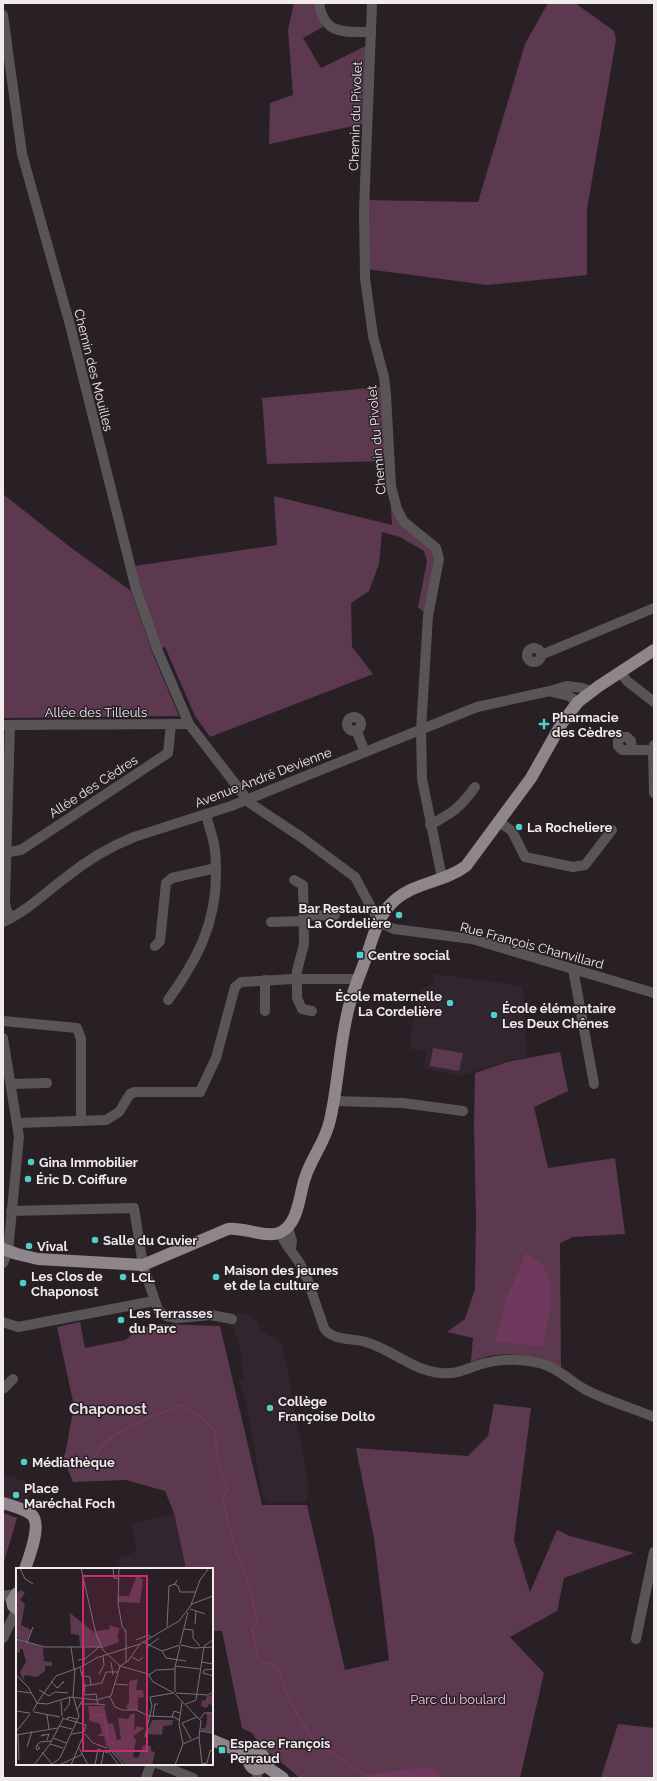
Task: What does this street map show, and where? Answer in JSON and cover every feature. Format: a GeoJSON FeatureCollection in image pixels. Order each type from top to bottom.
{"type":"FeatureCollection","features":[{"type":"Feature","properties":{"kind":"main road"},"geometry":{"type":"LineString","coordinates":[[5,1250],[38,1259],[143,1265],[228,1229],[237,1228],[270,1234],[284,1230],[292,1222],[306,1173],[330,1122],[347,1014],[379,922],[389,906],[402,893],[456,873],[466,866],[531,778],[562,723],[578,702],[590,691],[654,650]]}},
{"type":"Feature","properties":{"kind":"main road"},"geometry":{"type":"LineString","coordinates":[[3,1503],[26,1512],[34,1519],[36,1525],[35,1534],[25,1568]]}},
{"type":"Feature","properties":{"kind":"main road"},"geometry":{"type":"LineString","coordinates":[[213,1740],[250,1756],[255,1753],[260,1753],[264,1757],[260,1771],[283,1778]]}},
{"type":"Feature","properties":{"kind":"street"},"geometry":{"type":"LineString","coordinates":[[318,3],[324,20],[331,28],[341,32],[371,32]]}},
{"type":"Feature","properties":{"kind":"street","name":"Chemin du Pivolet"},"geometry":{"type":"LineString","coordinates":[[372,3],[364,210],[365,278],[373,336],[384,377],[391,486],[397,509],[404,522],[436,548],[439,559],[428,616],[421,729],[422,779],[430,825],[442,878]]}},
{"type":"Feature","properties":{"kind":"street","name":"Chemin des Mouilles"},"geometry":{"type":"LineString","coordinates":[[3,16],[22,154],[70,325],[136,589],[157,649],[189,724],[246,799],[307,840],[354,877],[379,922]]}},
{"type":"Feature","properties":{"kind":"street"},"geometry":{"type":"LineString","coordinates":[[541,654],[654,608]]}},
{"type":"Feature","properties":{"kind":"street"},"geometry":{"type":"LineString","coordinates":[[620,672],[627,680],[654,702]]}},
{"type":"Feature","properties":{"kind":"street","name":"Avenue André Devienne"},"geometry":{"type":"LineString","coordinates":[[7,920],[29,908],[67,876],[120,842],[232,806],[246,799],[477,707],[550,692],[567,686],[582,688],[590,691]]}},
{"type":"Feature","properties":{"kind":"street","name":"Avenue André Devienne"},"geometry":{"type":"LineString","coordinates":[[550,692],[569,696],[578,702]]}},
{"type":"Feature","properties":{"kind":"street","name":"Allée des Cèdres"},"geometry":{"type":"LineString","coordinates":[[5,853],[21,850],[168,753],[171,724]]}},
{"type":"Feature","properties":{"kind":"street","name":"Allée des Tilleuls"},"geometry":{"type":"LineString","coordinates":[[6,725],[189,724]]}},
{"type":"Feature","properties":{"kind":"street"},"geometry":{"type":"LineString","coordinates":[[6,725],[5,904],[7,920]]}},
{"type":"Feature","properties":{"kind":"street"},"geometry":{"type":"LineString","coordinates":[[356,730],[365,752]]}},
{"type":"Feature","properties":{"kind":"street"},"geometry":{"type":"LineString","coordinates":[[632,750],[653,748],[654,793]]}},
{"type":"Feature","properties":{"kind":"street"},"geometry":{"type":"LineString","coordinates":[[430,825],[452,814],[463,803],[475,787]]}},
{"type":"Feature","properties":{"kind":"street"},"geometry":{"type":"LineString","coordinates":[[168,1000],[197,956],[208,930],[214,903],[216,868],[214,845],[206,814]]}},
{"type":"Feature","properties":{"kind":"street"},"geometry":{"type":"LineString","coordinates":[[499,822],[512,831],[525,857],[573,867],[586,865],[612,830]]}},
{"type":"Feature","properties":{"kind":"street"},"geometry":{"type":"LineString","coordinates":[[155,946],[160,941],[166,883],[172,878],[216,868]]}},
{"type":"Feature","properties":{"kind":"street"},"geometry":{"type":"LineString","coordinates":[[294,880],[303,885],[304,918],[304,944],[297,972],[297,998],[302,1009],[312,1011]]}},
{"type":"Feature","properties":{"kind":"street"},"geometry":{"type":"LineString","coordinates":[[271,922],[335,915]]}},
{"type":"Feature","properties":{"kind":"street","name":"Rue François Chanvillard"},"geometry":{"type":"LineString","coordinates":[[379,922],[394,929],[472,939],[654,993]]}},
{"type":"Feature","properties":{"kind":"street"},"geometry":{"type":"LineString","coordinates":[[573,969],[594,1084]]}},
{"type":"Feature","properties":{"kind":"street"},"geometry":{"type":"LineString","coordinates":[[18,1123],[106,1120],[119,1112],[126,1098],[135,1092],[200,1092],[216,1058],[235,987],[239,983],[244,981],[266,980],[358,979]]}},
{"type":"Feature","properties":{"kind":"street"},"geometry":{"type":"LineString","coordinates":[[265,1011],[266,980]]}},
{"type":"Feature","properties":{"kind":"street"},"geometry":{"type":"LineString","coordinates":[[3,1021],[76,1028],[81,1039],[81,1121]]}},
{"type":"Feature","properties":{"kind":"street"},"geometry":{"type":"LineString","coordinates":[[3,1038],[18,1123],[19,1137],[11,1211],[3,1263]]}},
{"type":"Feature","properties":{"kind":"street"},"geometry":{"type":"LineString","coordinates":[[11,1084],[47,1083]]}},
{"type":"Feature","properties":{"kind":"street"},"geometry":{"type":"LineString","coordinates":[[334,1101],[403,1103],[463,1111]]}},
{"type":"Feature","properties":{"kind":"street"},"geometry":{"type":"LineString","coordinates":[[11,1211],[134,1208],[143,1265],[158,1310],[166,1316],[177,1318],[211,1315],[232,1319]]}},
{"type":"Feature","properties":{"kind":"street"},"geometry":{"type":"LineString","coordinates":[[284,1230],[286,1244],[291,1249],[307,1278],[324,1328],[330,1335],[372,1344],[387,1349],[407,1363],[441,1373],[454,1373],[495,1361],[523,1361],[540,1363],[586,1390],[654,1417]]}},
{"type":"Feature","properties":{"kind":"street"},"geometry":{"type":"LineString","coordinates":[[3,1322],[18,1327],[154,1301]]}},
{"type":"Feature","properties":{"kind":"street"},"geometry":{"type":"LineString","coordinates":[[3,1389],[13,1379]]}},
{"type":"Feature","properties":{"kind":"street"},"geometry":{"type":"LineString","coordinates":[[636,1638],[654,1552]]}},
{"type":"Feature","properties":{"kind":"street"},"geometry":{"type":"LineString","coordinates":[[3,1596],[14,1602],[3,1638]]}},
{"type":"Feature","properties":{"kind":"street"},"geometry":{"type":"LineString","coordinates":[[146,1778],[151,1765]]}},
{"type":"Feature","properties":{"kind":"street"},"geometry":{"type":"LineString","coordinates":[[161,1765],[193,1778]]}},
{"type":"Feature","properties":{"kind":"shaded area"},"geometry":{"type":"Polygon","coordinates":[[[434,974],[523,986],[527,1057],[506,1061],[460,1076],[424,1068],[426,1051],[410,1049],[412,1026],[419,991],[432,983],[434,974]]]}},
{"type":"Feature","properties":{"kind":"shaded area"},"geometry":{"type":"Polygon","coordinates":[[[526,1253],[543,1266],[548,1275],[550,1285],[551,1295],[549,1317],[542,1347],[495,1341],[507,1297],[526,1253]]]}},
{"type":"Feature","properties":{"kind":"shaded area","name":"Collège Françoise Dolto"},"geometry":{"type":"Polygon","coordinates":[[[242,1313],[250,1315],[254,1320],[256,1319],[262,1331],[282,1342],[308,1481],[307,1502],[268,1503],[263,1498],[247,1409],[245,1407],[247,1407],[246,1402],[238,1380],[244,1379],[240,1347],[234,1330],[229,1324],[234,1315],[242,1313]]]}},
{"type":"Feature","properties":{"kind":"shaded area","name":"Place Maréchal Foch"},"geometry":{"type":"Polygon","coordinates":[[[3,1474],[33,1484],[25,1508],[3,1500],[3,1474]]]}},
{"type":"Feature","properties":{"kind":"shaded area"},"geometry":{"type":"Polygon","coordinates":[[[174,1513],[186,1568],[122,1568],[117,1559],[137,1551],[131,1524],[174,1513]]]}},
{"type":"Feature","properties":{"kind":"shaded area"},"geometry":{"type":"Polygon","coordinates":[[[426,1767],[439,1772],[440,1778],[367,1778],[364,1775],[426,1767]]]}},
{"type":"Feature","properties":{"kind":"green space"},"geometry":{"type":"Polygon","coordinates":[[[294,3],[315,3],[323,27],[303,38],[321,68],[370,44],[367,123],[269,144],[270,103],[293,95],[288,30],[294,3]]]}},
{"type":"Feature","properties":{"kind":"green space"},"geometry":{"type":"Polygon","coordinates":[[[548,3],[575,3],[614,31],[616,40],[587,209],[587,275],[487,285],[366,269],[364,200],[478,202],[525,44],[548,3]]]}},
{"type":"Feature","properties":{"kind":"green space"},"geometry":{"type":"Polygon","coordinates":[[[380,387],[384,395],[386,461],[267,464],[262,398],[380,387]]]}},
{"type":"Feature","properties":{"kind":"green space"},"geometry":{"type":"Polygon","coordinates":[[[390,493],[404,522],[436,548],[428,616],[418,607],[427,561],[424,551],[400,537],[382,532],[379,564],[369,591],[351,603],[352,647],[373,674],[210,737],[195,716],[165,647],[157,649],[135,566],[277,545],[274,496],[392,525],[390,493]]]}},
{"type":"Feature","properties":{"kind":"green space"},"geometry":{"type":"Polygon","coordinates":[[[3,494],[70,547],[131,591],[154,657],[179,716],[3,718],[3,494]]]}},
{"type":"Feature","properties":{"kind":"green space"},"geometry":{"type":"Polygon","coordinates":[[[433,1048],[463,1053],[459,1071],[430,1066],[433,1048]]]}},
{"type":"Feature","properties":{"kind":"green space"},"geometry":{"type":"Polygon","coordinates":[[[560,1052],[568,1091],[534,1107],[548,1168],[615,1158],[625,1234],[573,1237],[560,1243],[561,1367],[537,1358],[512,1354],[492,1355],[471,1362],[473,1338],[447,1332],[465,1319],[475,1289],[475,1073],[507,1062],[560,1052]]]}},
{"type":"Feature","properties":{"kind":"green space","name":"Parc du boulard"},"geometry":{"type":"Polygon","coordinates":[[[80,1322],[85,1348],[125,1340],[139,1329],[158,1324],[220,1326],[262,1505],[307,1505],[345,1670],[389,1660],[374,1538],[356,1448],[468,1456],[488,1436],[494,1404],[531,1408],[514,1540],[530,1592],[557,1530],[570,1536],[634,1553],[564,1578],[557,1611],[510,1637],[544,1673],[520,1778],[300,1778],[260,1745],[252,1733],[242,1728],[222,1631],[213,1631],[213,1568],[186,1568],[174,1513],[165,1491],[126,1480],[73,1482],[64,1460],[74,1406],[57,1327],[80,1322]]]}},
{"type":"Feature","properties":{"kind":"green space"},"geometry":{"type":"Polygon","coordinates":[[[3,1513],[17,1518],[3,1565],[3,1513]]]}},
{"type":"Feature","properties":{"kind":"green space"},"geometry":{"type":"Polygon","coordinates":[[[618,1724],[654,1728],[654,1778],[601,1778],[618,1724]]]}},
{"type":"Feature","properties":{"kind":"waterway"},"geometry":{"type":"LineString","coordinates":[[65,1456],[82,1462],[93,1460],[101,1447],[118,1433],[150,1417],[182,1405],[201,1417],[215,1431],[218,1463],[227,1488],[227,1492],[222,1498],[236,1551],[248,1581],[257,1619],[252,1629],[259,1661],[277,1666],[288,1698],[312,1739],[369,1778]]}},
{"type":"Feature","properties":{"kind":"place","name":"Pharmacie des Cèdres"},"geometry":{"type":"Point","coordinates":[544,724]}},
{"type":"Feature","properties":{"kind":"place","name":"La Rocheliere"},"geometry":{"type":"Point","coordinates":[519,827]}},
{"type":"Feature","properties":{"kind":"place","name":"Bar Restaurant La Cordelière"},"geometry":{"type":"Point","coordinates":[399,915]}},
{"type":"Feature","properties":{"kind":"place","name":"Centre social"},"geometry":{"type":"Point","coordinates":[360,955]}},
{"type":"Feature","properties":{"kind":"place","name":"École maternelle La Cordelière"},"geometry":{"type":"Point","coordinates":[450,1003]}},
{"type":"Feature","properties":{"kind":"place","name":"École élémentaire Les Deux Chênes"},"geometry":{"type":"Point","coordinates":[494,1015]}},
{"type":"Feature","properties":{"kind":"place","name":"Gina Immobilier"},"geometry":{"type":"Point","coordinates":[31,1162]}},
{"type":"Feature","properties":{"kind":"place","name":"Éric D. Coiffure"},"geometry":{"type":"Point","coordinates":[28,1179]}},
{"type":"Feature","properties":{"kind":"place","name":"Salle du Cuvier"},"geometry":{"type":"Point","coordinates":[95,1240]}},
{"type":"Feature","properties":{"kind":"place","name":"Vival"},"geometry":{"type":"Point","coordinates":[29,1246]}},
{"type":"Feature","properties":{"kind":"place","name":"LCL"},"geometry":{"type":"Point","coordinates":[123,1277]}},
{"type":"Feature","properties":{"kind":"place","name":"Maison des jeunes et de la culture"},"geometry":{"type":"Point","coordinates":[216,1277]}},
{"type":"Feature","properties":{"kind":"place","name":"Les Clos de Chaponost"},"geometry":{"type":"Point","coordinates":[23,1283]}},
{"type":"Feature","properties":{"kind":"place","name":"Les Terrasses du Parc"},"geometry":{"type":"Point","coordinates":[121,1320]}},
{"type":"Feature","properties":{"kind":"place","name":"Collège Françoise Dolto"},"geometry":{"type":"Point","coordinates":[270,1408]}},
{"type":"Feature","properties":{"kind":"place","name":"Médiathèque"},"geometry":{"type":"Point","coordinates":[24,1462]}},
{"type":"Feature","properties":{"kind":"place","name":"Place Maréchal Foch"},"geometry":{"type":"Point","coordinates":[16,1495]}},
{"type":"Feature","properties":{"kind":"place","name":"Espace François Perraud"},"geometry":{"type":"Point","coordinates":[222,1750]}},
{"type":"Feature","properties":{"kind":"district","name":"Chaponost"},"geometry":{"type":"Point","coordinates":[108,1409]}}]}
